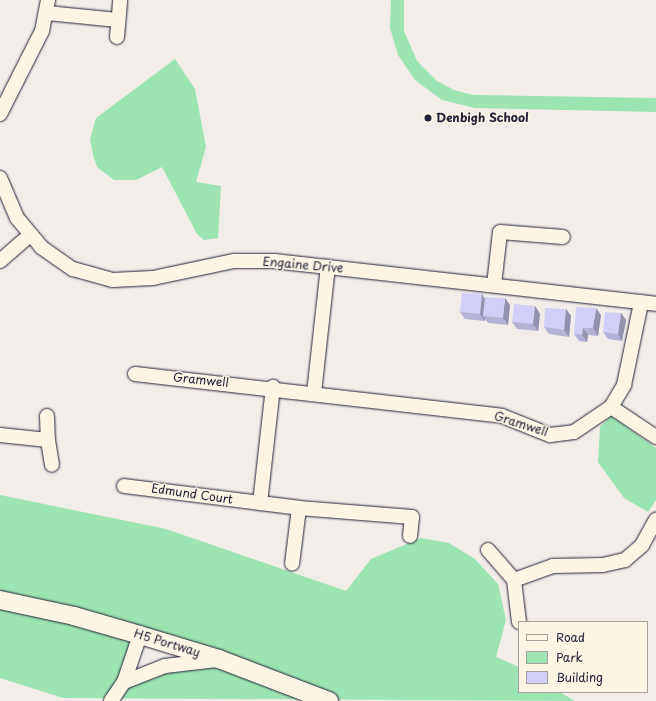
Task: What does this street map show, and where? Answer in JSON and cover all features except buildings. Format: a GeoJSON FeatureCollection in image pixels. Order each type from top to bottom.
{"type":"FeatureCollection","features":[{"type":"Feature","properties":{"kind":"street"},"geometry":{"type":"LineString","coordinates":[[117,37],[120,2]]}},
{"type":"Feature","properties":{"kind":"street"},"geometry":{"type":"LineString","coordinates":[[0,114],[42,31],[48,6],[118,20]]}},
{"type":"Feature","properties":{"kind":"street","name":"Engaine Drive"},"geometry":{"type":"LineString","coordinates":[[0,178],[14,212],[30,235],[73,269],[113,280],[153,278],[234,261],[328,267],[656,304]]}},
{"type":"Feature","properties":{"kind":"street"},"geometry":{"type":"LineString","coordinates":[[494,285],[500,232],[563,237]]}},
{"type":"Feature","properties":{"kind":"street"},"geometry":{"type":"LineString","coordinates":[[0,261],[30,235]]}},
{"type":"Feature","properties":{"kind":"street"},"geometry":{"type":"LineString","coordinates":[[314,393],[328,267]]}},
{"type":"Feature","properties":{"kind":"street","name":"Gramwell"},"geometry":{"type":"LineString","coordinates":[[136,374],[273,388],[502,416],[550,434],[574,432],[611,407],[624,385],[641,303]]}},
{"type":"Feature","properties":{"kind":"street"},"geometry":{"type":"LineString","coordinates":[[260,503],[273,388]]}},
{"type":"Feature","properties":{"kind":"street"},"geometry":{"type":"LineString","coordinates":[[611,407],[656,437]]}},
{"type":"Feature","properties":{"kind":"street"},"geometry":{"type":"LineString","coordinates":[[47,416],[48,440],[52,465]]}},
{"type":"Feature","properties":{"kind":"street"},"geometry":{"type":"LineString","coordinates":[[0,435],[48,440]]}},
{"type":"Feature","properties":{"kind":"street","name":"Edmund Court"},"geometry":{"type":"LineString","coordinates":[[124,486],[299,508],[413,512],[410,536]]}},
{"type":"Feature","properties":{"kind":"street"},"geometry":{"type":"LineString","coordinates":[[292,564],[299,508]]}},
{"type":"Feature","properties":{"kind":"street"},"geometry":{"type":"LineString","coordinates":[[514,580],[553,566],[603,565],[625,560],[642,545],[656,520]]}},
{"type":"Feature","properties":{"kind":"street"},"geometry":{"type":"LineString","coordinates":[[488,550],[514,580],[519,621]]}},
{"type":"Feature","properties":{"kind":"street","name":"H5 Portway"},"geometry":{"type":"LineString","coordinates":[[0,600],[74,616],[140,635],[219,660],[329,701]]}},
{"type":"Feature","properties":{"kind":"street"},"geometry":{"type":"LineString","coordinates":[[111,701],[124,682],[140,635]]}},
{"type":"Feature","properties":{"kind":"street"},"geometry":{"type":"LineString","coordinates":[[124,682],[165,666],[219,660]]}},
{"type":"Feature","properties":{"kind":"green space"},"geometry":{"type":"Polygon","coordinates":[[[391,0],[404,0],[404,31],[417,61],[437,81],[454,90],[473,95],[656,98],[656,112],[475,108],[442,100],[415,80],[398,55],[390,28],[391,0]]]}},
{"type":"Feature","properties":{"kind":"green space"},"geometry":{"type":"Polygon","coordinates":[[[175,59],[195,89],[206,147],[196,182],[221,186],[218,238],[204,240],[197,234],[162,167],[136,180],[114,180],[97,167],[93,155],[90,139],[96,118],[175,59]]]}},
{"type":"Feature","properties":{"kind":"green space"},"geometry":{"type":"Polygon","coordinates":[[[611,416],[656,448],[656,500],[648,512],[624,498],[598,462],[600,427],[611,416]]]}},
{"type":"Feature","properties":{"kind":"green space"},"geometry":{"type":"Polygon","coordinates":[[[0,495],[166,529],[346,591],[371,559],[421,538],[449,543],[475,559],[498,584],[506,620],[496,657],[518,667],[518,693],[562,693],[575,701],[63,698],[0,678],[0,495]],[[140,635],[124,682],[218,660],[140,635]]]}},
{"type":"Feature","properties":{"kind":"place","name":"Denbigh School"},"geometry":{"type":"Point","coordinates":[428,118]}}]}
